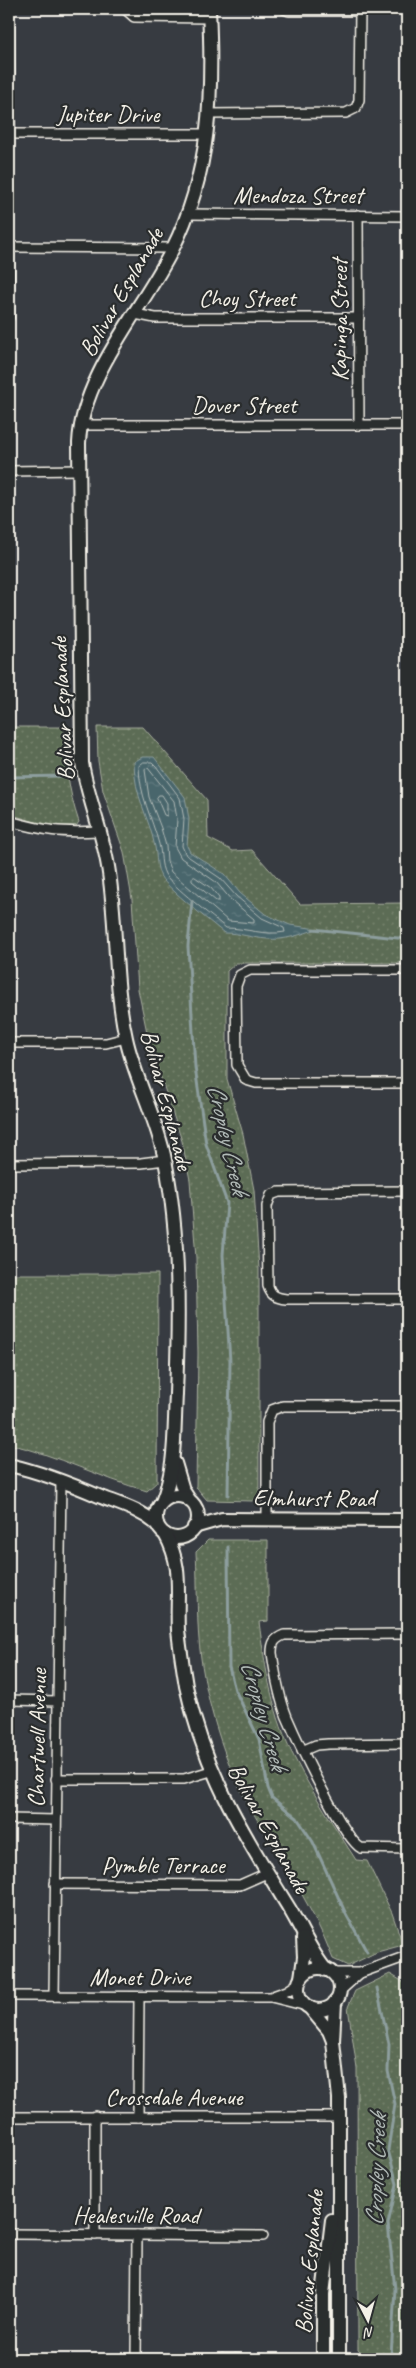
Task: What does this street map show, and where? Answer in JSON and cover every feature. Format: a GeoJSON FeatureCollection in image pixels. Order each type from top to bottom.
{"type":"FeatureCollection","features":[{"type":"Feature","properties":{"kind":"street"},"geometry":{"type":"LineString","coordinates":[[125,9],[134,17],[209,14]]}},
{"type":"Feature","properties":{"kind":"street"},"geometry":{"type":"LineString","coordinates":[[208,114],[346,113],[351,111],[359,100],[360,10],[289,11],[284,9]]}},
{"type":"Feature","properties":{"kind":"street","name":"Bolivar Esplanade"},"geometry":{"type":"LineString","coordinates":[[161,1503],[168,1488],[174,1456],[177,1292],[174,1225],[165,1160],[126,1038],[120,994],[109,871],[85,785],[80,744],[78,470],[80,425],[90,389],[173,248],[200,181],[207,134],[209,14]]}},
{"type":"Feature","properties":{"kind":"street"},"geometry":{"type":"LineString","coordinates":[[9,16],[9,134]]}},
{"type":"Feature","properties":{"kind":"street","name":"Jupiter Drive"},"geometry":{"type":"LineString","coordinates":[[9,134],[207,134]]}},
{"type":"Feature","properties":{"kind":"street","name":"Mendoza Street"},"geometry":{"type":"LineString","coordinates":[[188,214],[407,216]]}},
{"type":"Feature","properties":{"kind":"street","name":"Kapinga Street"},"geometry":{"type":"LineString","coordinates":[[358,215],[359,425]]}},
{"type":"Feature","properties":{"kind":"street"},"geometry":{"type":"LineString","coordinates":[[9,316],[9,248],[173,248]]}},
{"type":"Feature","properties":{"kind":"street","name":"Choy Street"},"geometry":{"type":"LineString","coordinates":[[135,314],[155,318],[359,318]]}},
{"type":"Feature","properties":{"kind":"street","name":"Dover Street"},"geometry":{"type":"LineString","coordinates":[[80,425],[407,425]]}},
{"type":"Feature","properties":{"kind":"street"},"geometry":{"type":"LineString","coordinates":[[9,471],[78,470]]}},
{"type":"Feature","properties":{"kind":"street"},"geometry":{"type":"LineString","coordinates":[[9,821],[54,832],[98,831]]}},
{"type":"Feature","properties":{"kind":"street"},"geometry":{"type":"LineString","coordinates":[[407,970],[256,970],[242,972],[236,986],[237,1065],[242,1076],[256,1083],[407,1084]]}},
{"type":"Feature","properties":{"kind":"street"},"geometry":{"type":"LineString","coordinates":[[9,1043],[106,1042],[126,1038]]}},
{"type":"Feature","properties":{"kind":"street"},"geometry":{"type":"LineString","coordinates":[[9,1164],[141,1164],[165,1160]]}},
{"type":"Feature","properties":{"kind":"street"},"geometry":{"type":"LineString","coordinates":[[407,1191],[279,1192],[271,1195],[267,1206],[268,1286],[272,1295],[286,1299],[407,1299]]}},
{"type":"Feature","properties":{"kind":"street"},"geometry":{"type":"LineString","coordinates":[[267,1519],[267,1422],[272,1410],[283,1406],[407,1406]]}},
{"type":"Feature","properties":{"kind":"street","name":"Bolivar Esplanade"},"geometry":{"type":"LineString","coordinates":[[174,1456],[183,1490],[193,1504]]}},
{"type":"Feature","properties":{"kind":"street"},"geometry":{"type":"LineString","coordinates":[[9,1465],[61,1480],[131,1507],[145,1514],[174,1538],[192,1530],[197,1515],[193,1504],[176,1496],[161,1503],[131,1507]]}},
{"type":"Feature","properties":{"kind":"street","name":"Chartwell Avenue"},"geometry":{"type":"LineString","coordinates":[[54,1996],[61,1480]]}},
{"type":"Feature","properties":{"kind":"street"},"geometry":{"type":"LineString","coordinates":[[161,1503],[156,1516],[161,1529]]}},
{"type":"Feature","properties":{"kind":"street","name":"Elmhurst Road"},"geometry":{"type":"LineString","coordinates":[[193,1504],[222,1519]]}},
{"type":"Feature","properties":{"kind":"street","name":"Elmhurst Road"},"geometry":{"type":"LineString","coordinates":[[192,1530],[222,1519],[407,1520]]}},
{"type":"Feature","properties":{"kind":"street","name":"Bolivar Esplanade"},"geometry":{"type":"LineString","coordinates":[[161,1529],[177,1563],[178,1630],[186,1686],[211,1771],[235,1820],[303,1936],[329,1971]]}},
{"type":"Feature","properties":{"kind":"street","name":"Bolivar Esplanade"},"geometry":{"type":"LineString","coordinates":[[177,1563],[192,1530]]}},
{"type":"Feature","properties":{"kind":"street"},"geometry":{"type":"LineString","coordinates":[[407,1634],[298,1634],[276,1638],[272,1644],[274,1672],[287,1715],[302,1751],[354,1844],[360,1848],[407,1849]]}},
{"type":"Feature","properties":{"kind":"street"},"geometry":{"type":"LineString","coordinates":[[9,1700],[58,1701]]}},
{"type":"Feature","properties":{"kind":"street"},"geometry":{"type":"LineString","coordinates":[[302,1751],[316,1745],[328,1744],[407,1743]]}},
{"type":"Feature","properties":{"kind":"street"},"geometry":{"type":"LineString","coordinates":[[56,1779],[184,1779],[211,1771]]}},
{"type":"Feature","properties":{"kind":"street"},"geometry":{"type":"LineString","coordinates":[[9,1820],[55,1820]]}},
{"type":"Feature","properties":{"kind":"street","name":"Pymble Terrace"},"geometry":{"type":"LineString","coordinates":[[55,1884],[240,1886],[267,1873]]}},
{"type":"Feature","properties":{"kind":"street","name":"Bolivar Esplanade"},"geometry":{"type":"LineString","coordinates":[[300,1981],[304,1957],[303,1936]]}},
{"type":"Feature","properties":{"kind":"street"},"geometry":{"type":"LineString","coordinates":[[334,2041],[298,1993],[300,1981],[313,1969],[360,1973],[407,1956]]}},
{"type":"Feature","properties":{"kind":"street"},"geometry":{"type":"LineString","coordinates":[[329,1971],[338,1982],[337,1997]]}},
{"type":"Feature","properties":{"kind":"street"},"geometry":{"type":"LineString","coordinates":[[308,2006],[322,2009],[337,1997],[360,1973]]}},
{"type":"Feature","properties":{"kind":"street","name":"Monet Drive"},"geometry":{"type":"LineString","coordinates":[[270,1997],[287,1991],[300,1981]]}},
{"type":"Feature","properties":{"kind":"street","name":"Monet Drive"},"geometry":{"type":"LineString","coordinates":[[9,1996],[139,1998],[270,1997],[308,2006]]}},
{"type":"Feature","properties":{"kind":"street","name":"Bolivar Esplanade"},"geometry":{"type":"LineString","coordinates":[[337,1997],[334,2041],[339,2117],[339,2359]]}},
{"type":"Feature","properties":{"kind":"street"},"geometry":{"type":"LineString","coordinates":[[138,2117],[139,1998]]}},
{"type":"Feature","properties":{"kind":"street"},"geometry":{"type":"LineString","coordinates":[[95,2116],[95,2235]]}},
{"type":"Feature","properties":{"kind":"street","name":"Crossdale Avenue"},"geometry":{"type":"LineString","coordinates":[[9,2117],[339,2117]]}},
{"type":"Feature","properties":{"kind":"street","name":"Bolivar Esplanade"},"geometry":{"type":"LineString","coordinates":[[323,2359],[323,2294],[338,2169]]}},
{"type":"Feature","properties":{"kind":"street","name":"Healesville Road"},"geometry":{"type":"LineString","coordinates":[[9,2234],[263,2236]]}},
{"type":"Feature","properties":{"kind":"street"},"geometry":{"type":"LineString","coordinates":[[136,2359],[137,2235]]}},
{"type":"Feature","properties":{"kind":"street"},"geometry":{"type":"LineString","coordinates":[[116,2359],[263,2359]]}},
{"type":"Feature","properties":{"kind":"green space"},"geometry":{"type":"Polygon","coordinates":[[[9,727],[65,727],[68,775],[79,822],[76,826],[49,826],[9,814],[9,727]]]}},
{"type":"Feature","properties":{"kind":"green space"},"geometry":{"type":"Polygon","coordinates":[[[97,727],[143,727],[207,800],[208,838],[233,851],[252,850],[300,904],[407,903],[407,963],[236,963],[227,971],[227,1079],[243,1134],[254,1190],[259,1269],[259,1495],[253,1501],[207,1500],[196,1487],[198,1353],[196,1258],[190,1180],[182,1141],[149,1042],[138,989],[132,899],[124,852],[103,791],[98,761],[97,727]]]}},
{"type":"Feature","properties":{"kind":"green space"},"geometry":{"type":"Polygon","coordinates":[[[9,1274],[158,1274],[157,1482],[147,1491],[44,1454],[9,1444],[9,1274]]]}},
{"type":"Feature","properties":{"kind":"green space"},"geometry":{"type":"Polygon","coordinates":[[[208,1540],[268,1540],[268,1621],[259,1622],[267,1674],[281,1726],[287,1743],[302,1772],[340,1835],[356,1860],[367,1861],[392,1913],[403,1945],[377,1952],[348,1966],[333,1959],[314,1916],[236,1781],[212,1711],[199,1645],[196,1552],[208,1540]]]}},
{"type":"Feature","properties":{"kind":"green space"},"geometry":{"type":"Polygon","coordinates":[[[390,1974],[405,1983],[407,1994],[407,2359],[367,2359],[358,2350],[357,2069],[348,2007],[355,1991],[390,1974]]]}},
{"type":"Feature","properties":{"kind":"water"},"geometry":{"type":"Polygon","coordinates":[[[142,757],[154,757],[185,797],[189,819],[187,846],[190,852],[224,874],[240,893],[265,914],[290,925],[317,929],[280,939],[224,933],[172,889],[159,873],[155,847],[136,786],[134,762],[142,757]]]}},
{"type":"Feature","properties":{"kind":"waterway"},"geometry":{"type":"LineString","coordinates":[[9,777],[62,776]]}},
{"type":"Feature","properties":{"kind":"waterway","name":"Cropley Creek"},"geometry":{"type":"LineString","coordinates":[[192,901],[188,946],[195,1067],[206,1144],[227,1203],[223,1255],[230,1361],[228,1495]]}},
{"type":"Feature","properties":{"kind":"waterway"},"geometry":{"type":"LineString","coordinates":[[313,929],[407,939]]}},
{"type":"Feature","properties":{"kind":"waterway","name":"Cropley Creek"},"geometry":{"type":"LineString","coordinates":[[228,1547],[229,1667],[235,1690],[259,1739],[268,1788],[272,1798],[297,1818],[313,1842],[346,1914],[367,1952]]}},
{"type":"Feature","properties":{"kind":"waterway","name":"Cropley Creek"},"geometry":{"type":"LineString","coordinates":[[377,1988],[389,2044],[388,2071],[395,2104],[388,2150],[397,2184],[388,2224],[395,2289],[391,2356]]}}]}
